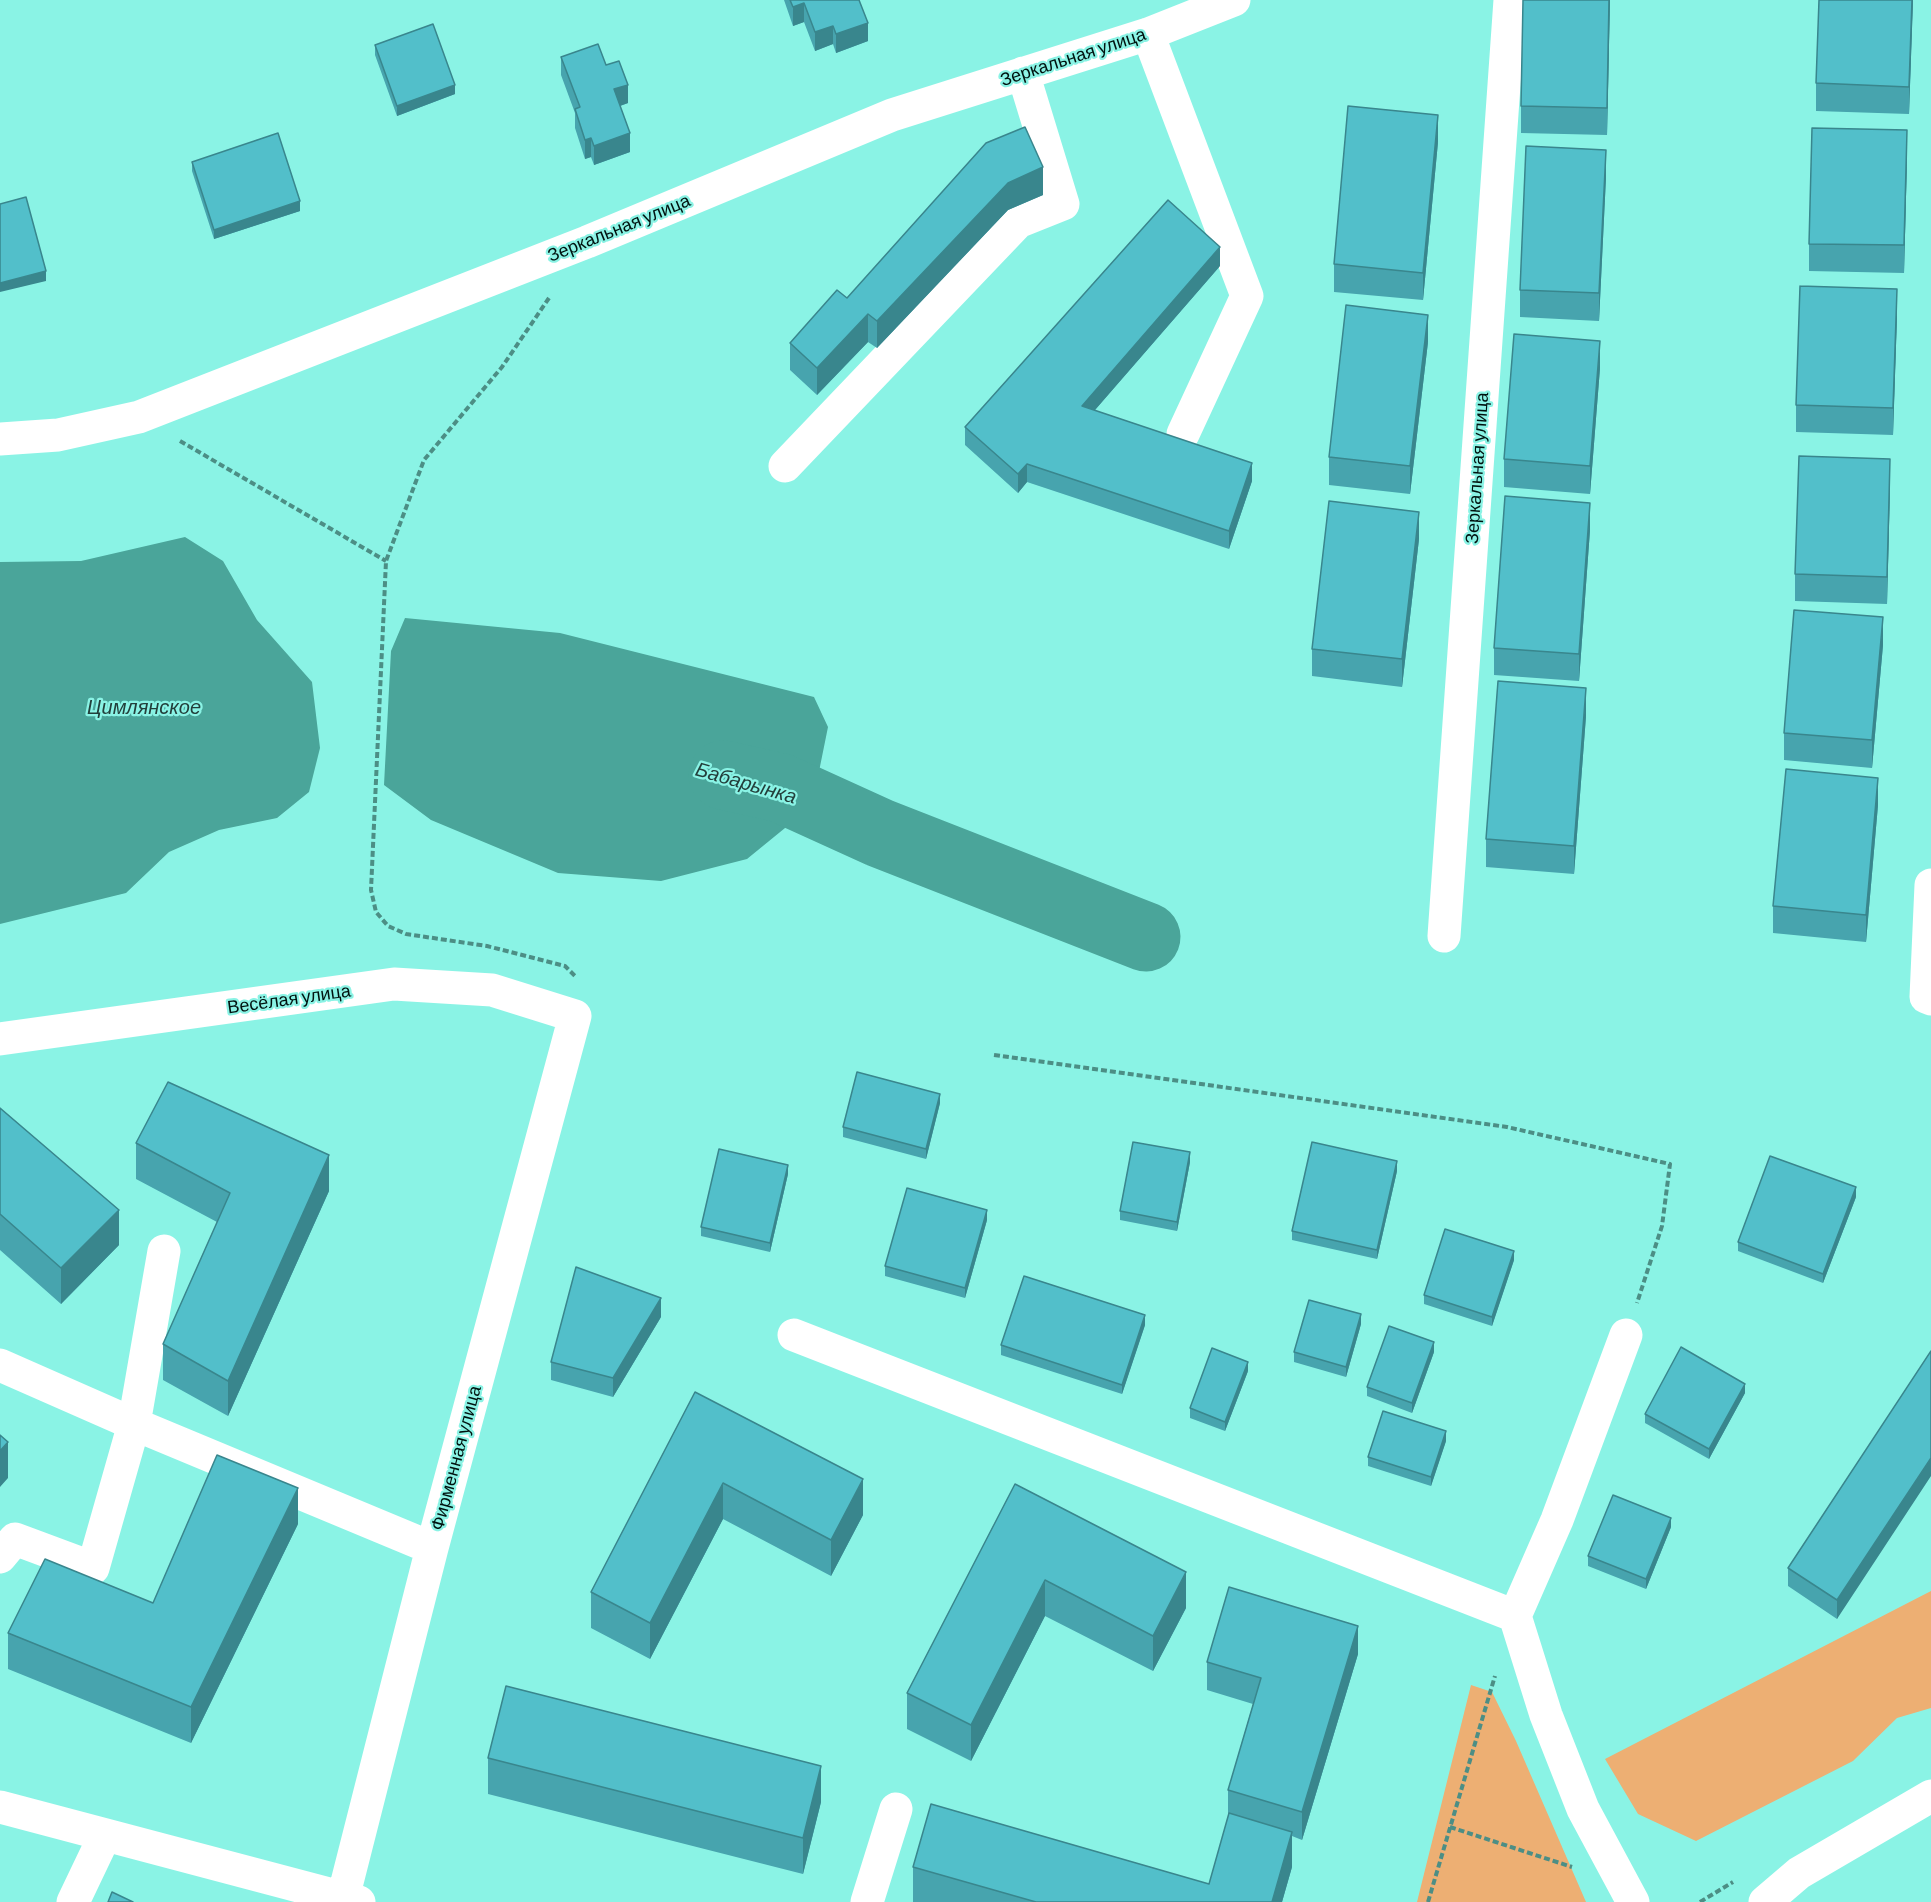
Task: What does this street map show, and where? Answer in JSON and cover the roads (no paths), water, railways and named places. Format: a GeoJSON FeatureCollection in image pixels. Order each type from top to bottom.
{"type":"FeatureCollection","features":[{"type":"Feature","properties":{"kind":"street","name":"Зеркальная улица"},"geometry":{"type":"LineString","coordinates":[[1444,936],[1510,0]]}},
{"type":"Feature","properties":{"kind":"street","name":"Зеркальная улица"},"geometry":{"type":"LineString","coordinates":[[0,439],[58,435],[139,417],[587,242],[892,115],[1148,33],[1226,1]]}},
{"type":"Feature","properties":{"kind":"street"},"geometry":{"type":"LineString","coordinates":[[1148,33],[1247,296],[1183,434]]}},
{"type":"Feature","properties":{"kind":"street"},"geometry":{"type":"LineString","coordinates":[[785,466],[1018,222],[1063,204],[1023,73]]}},
{"type":"Feature","properties":{"kind":"street"},"geometry":{"type":"LineString","coordinates":[[1931,885],[1926,997],[1931,999]]}},
{"type":"Feature","properties":{"kind":"street","name":"Весёлая улица"},"geometry":{"type":"LineString","coordinates":[[0,1039],[394,984],[492,990],[575,1016]]}},
{"type":"Feature","properties":{"kind":"street","name":"Фирменная улица"},"geometry":{"type":"LineString","coordinates":[[348,1900],[432,1548],[575,1016]]}},
{"type":"Feature","properties":{"kind":"street"},"geometry":{"type":"LineString","coordinates":[[0,1557],[15,1539],[93,1568],[134,1424],[164,1251]]}},
{"type":"Feature","properties":{"kind":"street"},"geometry":{"type":"LineString","coordinates":[[794,1335],[1515,1616]]}},
{"type":"Feature","properties":{"kind":"street"},"geometry":{"type":"LineString","coordinates":[[1626,1335],[1557,1520],[1515,1616],[1546,1715],[1583,1809],[1628,1893]]}},
{"type":"Feature","properties":{"kind":"street"},"geometry":{"type":"LineString","coordinates":[[0,1365],[134,1424],[432,1548]]}},
{"type":"Feature","properties":{"kind":"street"},"geometry":{"type":"LineString","coordinates":[[1765,1902],[1799,1873],[1931,1796]]}},
{"type":"Feature","properties":{"kind":"street"},"geometry":{"type":"LineString","coordinates":[[0,1807],[348,1900]]}},
{"type":"Feature","properties":{"kind":"street"},"geometry":{"type":"LineString","coordinates":[[867,1902],[896,1809]]}},
{"type":"Feature","properties":{"kind":"street"},"geometry":{"type":"LineString","coordinates":[[73,1902],[105,1835]]}},
{"type":"Feature","properties":{"kind":"water","name":"Цимлянское"},"geometry":{"type":"Polygon","coordinates":[[[185,537],[223,561],[257,620],[312,682],[320,748],[309,792],[277,818],[219,830],[169,852],[126,893],[0,924],[0,562],[81,561],[185,537]]]}},
{"type":"Feature","properties":{"kind":"water"},"geometry":{"type":"Polygon","coordinates":[[[405,618],[560,633],[814,697],[828,727],[812,806],[747,859],[661,881],[558,873],[431,820],[384,785],[391,651],[405,618]]]}},
{"type":"Feature","properties":{"kind":"waterway","name":"Бабарынка"},"geometry":{"type":"LineString","coordinates":[[723,775],[781,788],[880,833],[1146,937]]}}]}
